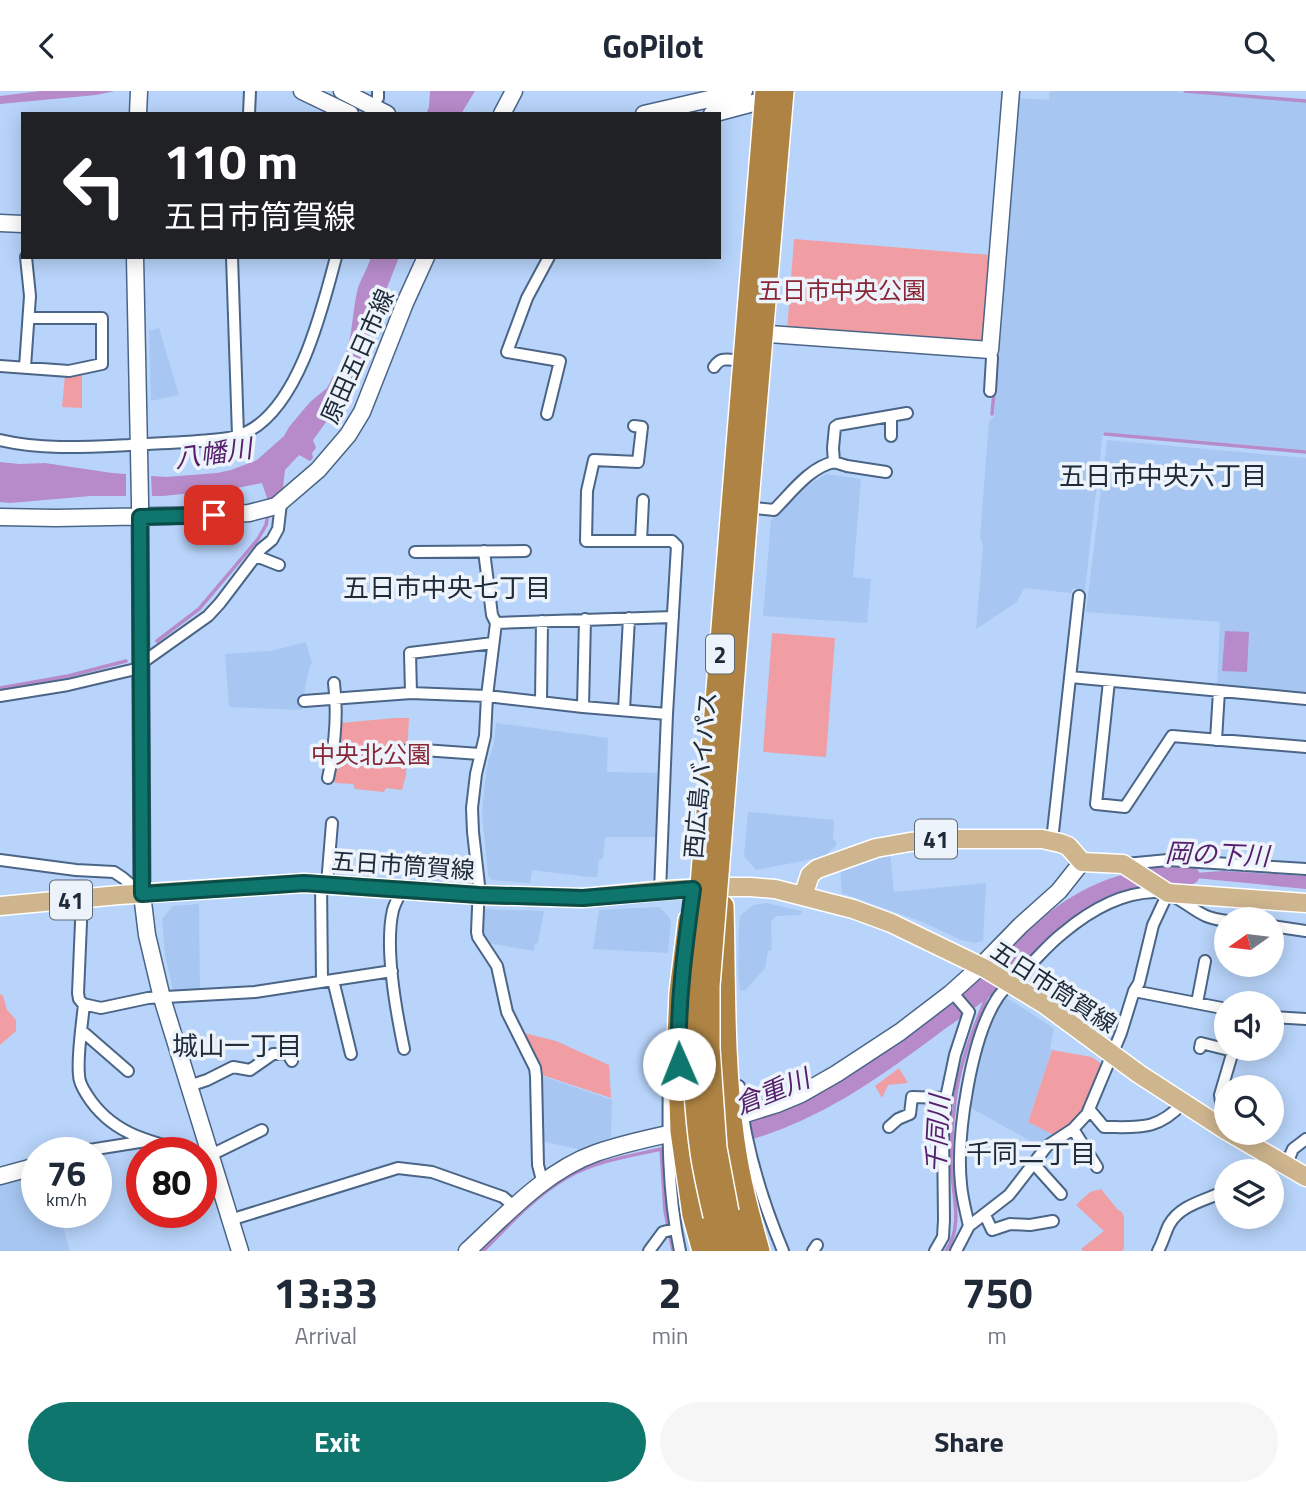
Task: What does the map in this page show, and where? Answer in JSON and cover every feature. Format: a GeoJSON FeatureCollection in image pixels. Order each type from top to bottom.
{"type":"FeatureCollection","features":[{"type":"Feature","properties":{"kind":"highway","name":"西広島バイパス"},"geometry":{"type":"LineString","coordinates":[[723,1251],[709,1048],[709,986],[783,91]]}},
{"type":"Feature","properties":{"kind":"highway","name":"西広島バイパス"},"geometry":{"type":"LineString","coordinates":[[736,1118],[726,1030],[723,887],[778,213],[791,91]]}},
{"type":"Feature","properties":{"kind":"highway","name":"西広島バイパス"},"geometry":{"type":"LineString","coordinates":[[675,1144],[680,992],[693,889],[756,94]]}},
{"type":"Feature","properties":{"kind":"highway","name":"西広島バイパス"},"geometry":{"type":"LineString","coordinates":[[739,1251],[721,1214],[701,1152],[692,1048],[694,983],[756,94]]}},
{"type":"Feature","properties":{"kind":"highway","name":"2"},"geometry":{"type":"LineString","coordinates":[[736,1118],[740,1141],[741,1185],[759,1251]]}},
{"type":"Feature","properties":{"kind":"highway","name":"2"},"geometry":{"type":"LineString","coordinates":[[675,1144],[703,1251]]}},
{"type":"Feature","properties":{"kind":"main road","name":"41"},"geometry":{"type":"LineString","coordinates":[[803,896],[810,875],[817,869],[884,846],[919,841],[1013,838],[1052,841],[1068,846],[1082,862]]}},
{"type":"Feature","properties":{"kind":"main road"},"geometry":{"type":"LineString","coordinates":[[1082,862],[1126,866],[1163,890],[1306,903]]}},
{"type":"Feature","properties":{"kind":"main road","name":"五日市筒賀線"},"geometry":{"type":"LineString","coordinates":[[0,906],[142,894],[324,884],[479,895],[583,898],[723,887],[775,890],[853,909],[891,923],[1010,982],[1214,1123]]}},
{"type":"Feature","properties":{"kind":"main road","name":"五日市筒賀線"},"geometry":{"type":"LineString","coordinates":[[1250,1145],[1274,1159]]}},
{"type":"Feature","properties":{"kind":"main road","name":"五日市筒賀線"},"geometry":{"type":"LineString","coordinates":[[1284,1165],[1306,1177]]}},
{"type":"Feature","properties":{"kind":"street"},"geometry":{"type":"LineString","coordinates":[[248,112],[250,91]]}},
{"type":"Feature","properties":{"kind":"street"},"geometry":{"type":"LineString","coordinates":[[302,91],[346,112]]}},
{"type":"Feature","properties":{"kind":"street"},"geometry":{"type":"LineString","coordinates":[[342,91],[385,112]]}},
{"type":"Feature","properties":{"kind":"street"},"geometry":{"type":"LineString","coordinates":[[503,112],[514,91]]}},
{"type":"Feature","properties":{"kind":"street"},"geometry":{"type":"LineString","coordinates":[[655,112],[777,91]]}},
{"type":"Feature","properties":{"kind":"street"},"geometry":{"type":"LineString","coordinates":[[990,391],[992,358],[989,350],[1011,91]]}},
{"type":"Feature","properties":{"kind":"street"},"geometry":{"type":"LineString","coordinates":[[138,112],[139,93]]}},
{"type":"Feature","properties":{"kind":"street"},"geometry":{"type":"LineString","coordinates":[[716,112],[756,94]]}},
{"type":"Feature","properties":{"kind":"street"},"geometry":{"type":"LineString","coordinates":[[0,223],[21,224]]}},
{"type":"Feature","properties":{"kind":"street"},"geometry":{"type":"LineString","coordinates":[[26,259],[30,318],[26,367]]}},
{"type":"Feature","properties":{"kind":"street"},"geometry":{"type":"LineString","coordinates":[[135,259],[140,509],[142,894],[147,935],[162,997],[202,1137]]}},
{"type":"Feature","properties":{"kind":"street"},"geometry":{"type":"LineString","coordinates":[[232,259],[238,435]]}},
{"type":"Feature","properties":{"kind":"street"},"geometry":{"type":"LineString","coordinates":[[0,440],[22,445],[107,446],[138,451],[238,435],[254,427],[278,405],[290,384],[316,325],[335,259]]}},
{"type":"Feature","properties":{"kind":"street","name":"原田五日市線"},"geometry":{"type":"LineString","coordinates":[[273,507],[318,470],[348,435],[362,412],[425,259]]}},
{"type":"Feature","properties":{"kind":"street"},"geometry":{"type":"LineString","coordinates":[[547,414],[560,361],[507,352],[527,299],[548,259]]}},
{"type":"Feature","properties":{"kind":"street"},"geometry":{"type":"LineString","coordinates":[[0,366],[69,371],[102,364],[102,318],[30,318]]}},
{"type":"Feature","properties":{"kind":"street"},"geometry":{"type":"LineString","coordinates":[[768,334],[989,350]]}},
{"type":"Feature","properties":{"kind":"street"},"geometry":{"type":"LineString","coordinates":[[714,367],[722,358],[735,359]]}},
{"type":"Feature","properties":{"kind":"street"},"geometry":{"type":"LineString","coordinates":[[834,462],[835,427],[907,413]]}},
{"type":"Feature","properties":{"kind":"street"},"geometry":{"type":"LineString","coordinates":[[891,416],[891,436]]}},
{"type":"Feature","properties":{"kind":"street"},"geometry":{"type":"LineString","coordinates":[[634,426],[642,427],[638,462],[594,460],[587,491],[586,541],[672,541],[677,546],[660,891]]}},
{"type":"Feature","properties":{"kind":"street"},"geometry":{"type":"LineString","coordinates":[[754,508],[774,510],[824,464],[834,462],[886,472]]}},
{"type":"Feature","properties":{"kind":"street"},"geometry":{"type":"LineString","coordinates":[[641,541],[643,501]]}},
{"type":"Feature","properties":{"kind":"street"},"geometry":{"type":"LineString","coordinates":[[0,517],[56,518],[140,509],[226,514],[273,507],[278,529],[272,540],[208,616],[139,667],[68,685],[0,696]]}},
{"type":"Feature","properties":{"kind":"street"},"geometry":{"type":"LineString","coordinates":[[484,551],[492,615],[496,623],[485,736],[476,774],[472,820],[479,895],[478,937],[497,966],[507,1012],[535,1068],[538,1165],[543,1184]]}},
{"type":"Feature","properties":{"kind":"street"},"geometry":{"type":"LineString","coordinates":[[415,552],[525,551]]}},
{"type":"Feature","properties":{"kind":"street"},"geometry":{"type":"LineString","coordinates":[[256,556],[279,565]]}},
{"type":"Feature","properties":{"kind":"street"},"geometry":{"type":"LineString","coordinates":[[1052,841],[1079,596]]}},
{"type":"Feature","properties":{"kind":"street"},"geometry":{"type":"LineString","coordinates":[[496,623],[673,617]]}},
{"type":"Feature","properties":{"kind":"street"},"geometry":{"type":"LineString","coordinates":[[624,710],[629,618]]}},
{"type":"Feature","properties":{"kind":"street"},"geometry":{"type":"LineString","coordinates":[[583,707],[585,619]]}},
{"type":"Feature","properties":{"kind":"street"},"geometry":{"type":"LineString","coordinates":[[541,701],[542,621]]}},
{"type":"Feature","properties":{"kind":"street"},"geometry":{"type":"LineString","coordinates":[[411,693],[410,653],[493,643]]}},
{"type":"Feature","properties":{"kind":"street"},"geometry":{"type":"LineString","coordinates":[[1070,677],[1306,699]]}},
{"type":"Feature","properties":{"kind":"street"},"geometry":{"type":"LineString","coordinates":[[1109,681],[1096,804],[1125,807],[1172,736],[1306,747]]}},
{"type":"Feature","properties":{"kind":"street"},"geometry":{"type":"LineString","coordinates":[[328,778],[337,719],[334,683]]}},
{"type":"Feature","properties":{"kind":"street"},"geometry":{"type":"LineString","coordinates":[[1216,740],[1219,691]]}},
{"type":"Feature","properties":{"kind":"street"},"geometry":{"type":"LineString","coordinates":[[304,701],[411,693],[487,696],[667,713]]}},
{"type":"Feature","properties":{"kind":"street"},"geometry":{"type":"LineString","coordinates":[[409,749],[480,754]]}},
{"type":"Feature","properties":{"kind":"street"},"geometry":{"type":"LineString","coordinates":[[332,823],[324,884],[328,981],[351,1053]]}},
{"type":"Feature","properties":{"kind":"street"},"geometry":{"type":"LineString","coordinates":[[0,860],[114,872],[142,894]]}},
{"type":"Feature","properties":{"kind":"street"},"geometry":{"type":"LineString","coordinates":[[1126,866],[1168,860],[1306,869]]}},
{"type":"Feature","properties":{"kind":"street"},"geometry":{"type":"LineString","coordinates":[[467,1251],[560,1171],[596,1153],[675,1144],[801,1094],[836,1074],[954,994],[983,968],[1021,925],[1059,891],[1082,862]]}},
{"type":"Feature","properties":{"kind":"street"},"geometry":{"type":"LineString","coordinates":[[402,890],[393,910],[390,940],[397,1019],[404,1049]]}},
{"type":"Feature","properties":{"kind":"street"},"geometry":{"type":"LineString","coordinates":[[969,1226],[963,1201],[960,1164],[970,1073],[991,1009],[1010,982],[1049,944],[1092,911],[1122,898],[1163,890],[1214,919]]}},
{"type":"Feature","properties":{"kind":"street"},"geometry":{"type":"LineString","coordinates":[[957,1251],[969,1226],[1009,1195],[1047,1146],[1081,1122],[1089,1109],[1139,983],[1163,890]]}},
{"type":"Feature","properties":{"kind":"street"},"geometry":{"type":"LineString","coordinates":[[82,899],[78,993],[84,1005],[101,1008],[146,998],[256,992],[392,971]]}},
{"type":"Feature","properties":{"kind":"street"},"geometry":{"type":"LineString","coordinates":[[1284,928],[1306,932]]}},
{"type":"Feature","properties":{"kind":"street"},"geometry":{"type":"LineString","coordinates":[[1197,1003],[1205,961]]}},
{"type":"Feature","properties":{"kind":"street"},"geometry":{"type":"LineString","coordinates":[[1134,991],[1214,1006]]}},
{"type":"Feature","properties":{"kind":"street"},"geometry":{"type":"LineString","coordinates":[[934,1251],[943,1237],[943,1132],[946,1098],[955,1055],[969,1014],[954,994]]}},
{"type":"Feature","properties":{"kind":"street"},"geometry":{"type":"LineString","coordinates":[[84,1005],[78,1069],[80,1083],[99,1113],[138,1137]]}},
{"type":"Feature","properties":{"kind":"street"},"geometry":{"type":"LineString","coordinates":[[1284,1018],[1306,1019]]}},
{"type":"Feature","properties":{"kind":"street"},"geometry":{"type":"LineString","coordinates":[[82,1031],[128,1071]]}},
{"type":"Feature","properties":{"kind":"street"},"geometry":{"type":"LineString","coordinates":[[1200,1048],[1201,1043],[1234,1051],[1226,1075]]}},
{"type":"Feature","properties":{"kind":"street"},"geometry":{"type":"LineString","coordinates":[[189,1086],[233,1067],[250,1070],[273,1053],[288,1054],[292,1061]]}},
{"type":"Feature","properties":{"kind":"street"},"geometry":{"type":"LineString","coordinates":[[889,1126],[910,1115],[912,1097],[946,1098]]}},
{"type":"Feature","properties":{"kind":"street"},"geometry":{"type":"LineString","coordinates":[[1089,1109],[1104,1127],[1145,1127],[1168,1118],[1183,1103]]}},
{"type":"Feature","properties":{"kind":"street"},"geometry":{"type":"LineString","coordinates":[[1073,1129],[1097,1167]]}},
{"type":"Feature","properties":{"kind":"street"},"geometry":{"type":"LineString","coordinates":[[217,1149],[262,1130]]}},
{"type":"Feature","properties":{"kind":"street"},"geometry":{"type":"LineString","coordinates":[[1284,1159],[1306,1139]]}},
{"type":"Feature","properties":{"kind":"street"},"geometry":{"type":"LineString","coordinates":[[740,1141],[783,1251]]}},
{"type":"Feature","properties":{"kind":"street"},"geometry":{"type":"LineString","coordinates":[[675,1144],[671,1230],[680,1251]]}},
{"type":"Feature","properties":{"kind":"street"},"geometry":{"type":"LineString","coordinates":[[1034,1164],[1061,1194]]}},
{"type":"Feature","properties":{"kind":"street"},"geometry":{"type":"LineString","coordinates":[[230,1220],[404,1167],[432,1171],[503,1197],[515,1207]]}},
{"type":"Feature","properties":{"kind":"street"},"geometry":{"type":"LineString","coordinates":[[0,1176],[21,1170]]}},
{"type":"Feature","properties":{"kind":"street"},"geometry":{"type":"LineString","coordinates":[[217,1184],[240,1251]]}},
{"type":"Feature","properties":{"kind":"street"},"geometry":{"type":"LineString","coordinates":[[1158,1251],[1169,1226],[1179,1213],[1214,1196]]}},
{"type":"Feature","properties":{"kind":"street"},"geometry":{"type":"LineString","coordinates":[[985,1215],[992,1230],[1010,1224],[1030,1226],[1053,1221]]}},
{"type":"Feature","properties":{"kind":"street"},"geometry":{"type":"LineString","coordinates":[[649,1251],[671,1230]]}},
{"type":"Feature","properties":{"kind":"shaded area"},"geometry":{"type":"Polygon","coordinates":[[[40,91],[115,91],[0,104],[0,96],[40,91]]]}},
{"type":"Feature","properties":{"kind":"shaded area"},"geometry":{"type":"Polygon","coordinates":[[[430,91],[475,91],[462,112],[427,112],[430,91]]]}},
{"type":"Feature","properties":{"kind":"shaded area"},"geometry":{"type":"Polygon","coordinates":[[[1050,91],[1173,91],[1306,102],[1306,450],[1103,432],[1085,590],[1072,589],[1071,593],[1024,588],[1017,602],[976,629],[989,421],[994,417],[1019,98],[1049,100],[1050,91]]]}},
{"type":"Feature","properties":{"kind":"shaded area"},"geometry":{"type":"Polygon","coordinates":[[[370,259],[398,259],[371,329],[369,342],[345,396],[313,440],[316,448],[312,453],[313,458],[310,461],[299,455],[285,470],[282,495],[269,504],[262,483],[163,496],[91,496],[0,502],[0,462],[45,463],[112,473],[166,477],[217,473],[257,460],[284,436],[310,402],[327,388],[339,371],[350,340],[358,288],[370,259]]]}},
{"type":"Feature","properties":{"kind":"shaded area"},"geometry":{"type":"Polygon","coordinates":[[[159,328],[179,395],[151,401],[149,331],[159,328]]]}},
{"type":"Feature","properties":{"kind":"shaded area"},"geometry":{"type":"Polygon","coordinates":[[[1107,440],[1306,458],[1306,695],[1217,687],[1220,622],[1086,612],[1107,440]]]}},
{"type":"Feature","properties":{"kind":"shaded area"},"geometry":{"type":"Polygon","coordinates":[[[826,474],[861,479],[853,577],[871,579],[867,623],[763,616],[771,520],[809,485],[826,474]]]}},
{"type":"Feature","properties":{"kind":"shaded area"},"geometry":{"type":"Polygon","coordinates":[[[1225,631],[1249,632],[1247,672],[1222,671],[1225,631]]]}},
{"type":"Feature","properties":{"kind":"shaded area"},"geometry":{"type":"Polygon","coordinates":[[[306,642],[312,663],[301,710],[229,707],[225,654],[271,651],[306,642]]]}},
{"type":"Feature","properties":{"kind":"shaded area"},"geometry":{"type":"Polygon","coordinates":[[[496,723],[608,738],[607,772],[662,773],[660,837],[605,837],[603,859],[599,860],[597,877],[532,870],[530,883],[492,880],[488,875],[482,814],[488,761],[494,744],[496,723]]]}},
{"type":"Feature","properties":{"kind":"shaded area"},"geometry":{"type":"Polygon","coordinates":[[[748,812],[834,820],[833,838],[837,844],[824,857],[756,870],[744,856],[748,812]]]}},
{"type":"Feature","properties":{"kind":"shaded area"},"geometry":{"type":"Polygon","coordinates":[[[890,852],[894,892],[986,883],[983,941],[974,943],[961,940],[925,923],[842,893],[840,868],[890,852]]]}},
{"type":"Feature","properties":{"kind":"shaded area"},"geometry":{"type":"Polygon","coordinates":[[[1223,871],[1306,876],[1306,889],[1165,875],[1223,871]]]}},
{"type":"Feature","properties":{"kind":"shaded area"},"geometry":{"type":"Polygon","coordinates":[[[766,903],[802,911],[801,915],[776,916],[771,922],[772,950],[768,951],[765,968],[745,991],[740,990],[738,970],[741,915],[753,905],[766,903]]]}},
{"type":"Feature","properties":{"kind":"shaded area"},"geometry":{"type":"Polygon","coordinates":[[[199,904],[200,993],[174,994],[165,955],[162,919],[173,906],[199,904]]]}},
{"type":"Feature","properties":{"kind":"shaded area"},"geometry":{"type":"Polygon","coordinates":[[[660,907],[671,920],[668,953],[593,949],[599,910],[660,907]]]}},
{"type":"Feature","properties":{"kind":"shaded area"},"geometry":{"type":"Polygon","coordinates":[[[481,909],[544,911],[534,951],[488,943],[480,932],[481,909]]]}},
{"type":"Feature","properties":{"kind":"shaded area"},"geometry":{"type":"Polygon","coordinates":[[[1007,998],[1054,1028],[1052,1050],[1028,1121],[1056,1136],[1041,1147],[969,1107],[975,1068],[989,1023],[1002,999],[1007,998]]]}},
{"type":"Feature","properties":{"kind":"shaded area"},"geometry":{"type":"Polygon","coordinates":[[[539,1075],[612,1100],[611,1137],[581,1150],[542,1141],[539,1075]]]}},
{"type":"Feature","properties":{"kind":"shaded area"},"geometry":{"type":"Polygon","coordinates":[[[21,1180],[21,1228],[63,1228],[70,1251],[0,1251],[0,1186],[21,1180]]]}},
{"type":"Feature","properties":{"kind":"green space","name":"五日市中央公園"},"geometry":{"type":"Polygon","coordinates":[[[794,239],[990,255],[984,337],[978,344],[787,332],[794,239]]]}},
{"type":"Feature","properties":{"kind":"green space"},"geometry":{"type":"Polygon","coordinates":[[[82,373],[82,408],[62,407],[65,375],[82,373]]]}},
{"type":"Feature","properties":{"kind":"green space"},"geometry":{"type":"Polygon","coordinates":[[[772,633],[835,638],[826,757],[763,752],[772,633]]]}},
{"type":"Feature","properties":{"kind":"green space","name":"中央北公園"},"geometry":{"type":"Polygon","coordinates":[[[409,718],[406,775],[402,790],[386,788],[384,792],[355,789],[353,784],[331,780],[340,723],[409,718]]]}},
{"type":"Feature","properties":{"kind":"green space"},"geometry":{"type":"Polygon","coordinates":[[[0,994],[7,1010],[16,1020],[16,1031],[0,1045],[0,994]]]}},
{"type":"Feature","properties":{"kind":"green space"},"geometry":{"type":"Polygon","coordinates":[[[520,1032],[556,1041],[609,1065],[611,1098],[539,1074],[520,1032]]]}},
{"type":"Feature","properties":{"kind":"green space"},"geometry":{"type":"Polygon","coordinates":[[[1052,1050],[1092,1057],[1101,1067],[1090,1098],[1079,1118],[1056,1136],[1028,1122],[1052,1050]]]}},
{"type":"Feature","properties":{"kind":"green space"},"geometry":{"type":"Polygon","coordinates":[[[899,1068],[908,1083],[888,1085],[882,1098],[875,1086],[899,1068]]]}},
{"type":"Feature","properties":{"kind":"green space"},"geometry":{"type":"Polygon","coordinates":[[[1101,1189],[1122,1212],[1122,1251],[1081,1249],[1104,1231],[1076,1205],[1090,1192],[1101,1189]]]}},
{"type":"Feature","properties":{"kind":"pier"},"geometry":{"type":"Polygon","coordinates":[[[126,471],[151,472],[152,499],[126,499],[126,471]]]}},
{"type":"Feature","properties":{"kind":"waterway"},"geometry":{"type":"LineString","coordinates":[[1185,91],[1306,101]]}},
{"type":"Feature","properties":{"kind":"waterway"},"geometry":{"type":"LineString","coordinates":[[992,414],[994,392]]}},
{"type":"Feature","properties":{"kind":"waterway"},"geometry":{"type":"LineString","coordinates":[[1105,434],[1306,452]]}},
{"type":"Feature","properties":{"kind":"waterway"},"geometry":{"type":"LineString","coordinates":[[157,641],[199,609],[258,539],[266,525],[268,513]]}},
{"type":"Feature","properties":{"kind":"waterway"},"geometry":{"type":"LineString","coordinates":[[0,688],[68,676],[126,661]]}},
{"type":"Feature","properties":{"kind":"waterway","name":"倉重川"},"geometry":{"type":"LineString","coordinates":[[727,1136],[757,1128],[813,1105],[866,1074],[980,992],[1046,927],[1083,901],[1123,884],[1166,876],[1190,875]]}},
{"type":"Feature","properties":{"kind":"waterway","name":"千同川"},"geometry":{"type":"LineString","coordinates":[[946,1251],[955,1230],[956,1219],[951,1162],[956,1093],[966,1050],[993,981]]}},
{"type":"Feature","properties":{"kind":"waterway","name":"倉重川"},"geometry":{"type":"LineString","coordinates":[[483,1251],[534,1201],[568,1177],[602,1163],[661,1149],[665,1211],[673,1251]]}},
{"type":"Feature","properties":{"kind":"district","name":"五日市中央六丁目"},"geometry":{"type":"Point","coordinates":[1163,475]}},
{"type":"Feature","properties":{"kind":"district","name":"五日市中央七丁目"},"geometry":{"type":"Point","coordinates":[447,587]}},
{"type":"Feature","properties":{"kind":"district","name":"城山一丁目"},"geometry":{"type":"Point","coordinates":[237,1045]}},
{"type":"Feature","properties":{"kind":"district","name":"千同二丁目"},"geometry":{"type":"Point","coordinates":[1031,1153]}},
{"type":"Feature","properties":{"kind":"route"},"geometry":{"type":"LineString","coordinates":[[214,515],[140,517],[142,894],[304,883],[479,895],[583,898],[693,889],[680,992],[679,1064]]}},
{"type":"Feature","properties":{"kind":"water label","name":"八幡川"},"geometry":{"type":"Point","coordinates":[213,453]}},
{"type":"Feature","properties":{"kind":"water label","name":"岡の下川"},"geometry":{"type":"Point","coordinates":[1217,854]}}]}
